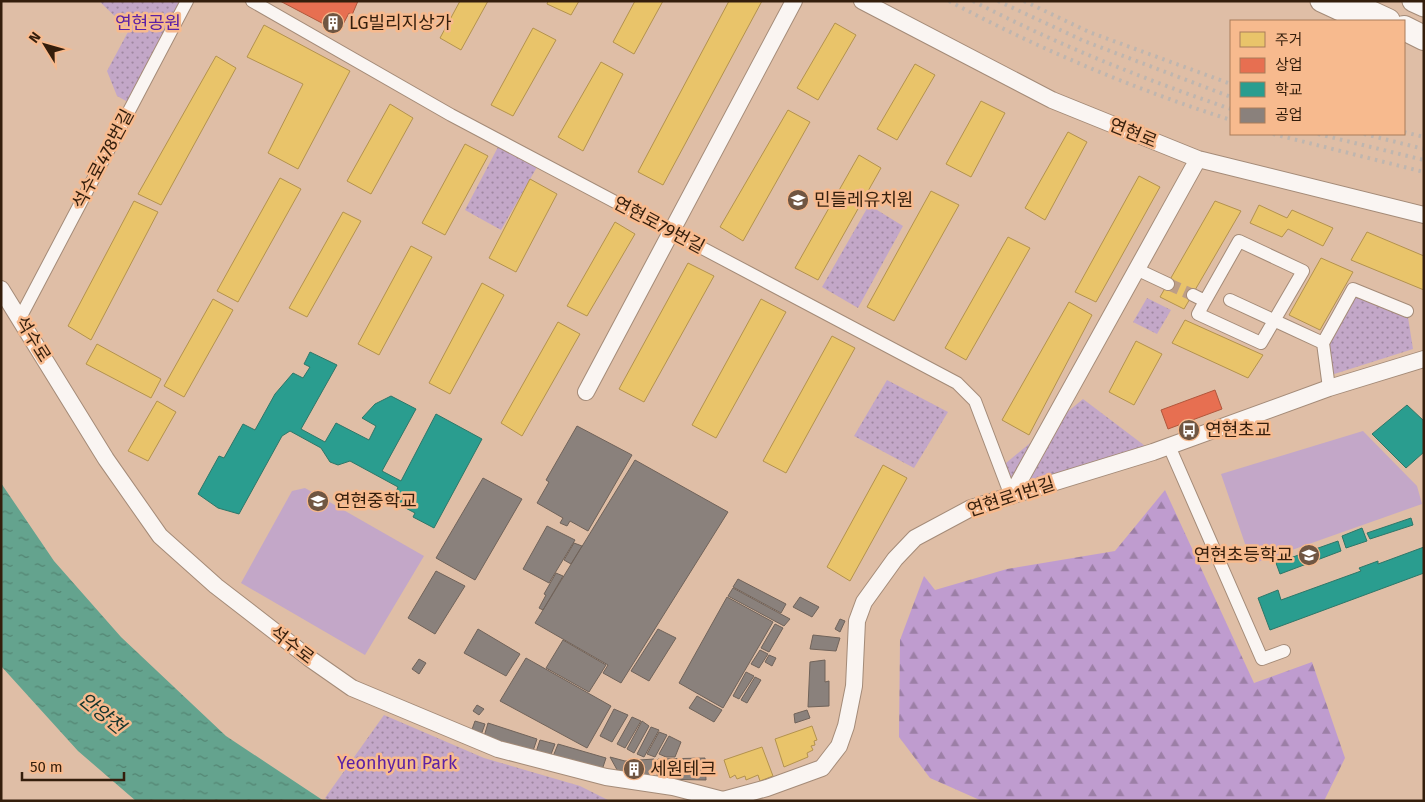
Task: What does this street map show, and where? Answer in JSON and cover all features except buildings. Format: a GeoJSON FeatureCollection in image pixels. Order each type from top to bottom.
{"type":"FeatureCollection","features":[{"type":"Feature","properties":{"kind":"highway"},"geometry":{"type":"LineString","coordinates":[[1345,1],[1386,20]]}},
{"type":"Feature","properties":{"kind":"highway"},"geometry":{"type":"LineString","coordinates":[[1405,28],[1424,38]]}},
{"type":"Feature","properties":{"kind":"main road"},"geometry":{"type":"LineString","coordinates":[[1321,1],[1363,20]]}},
{"type":"Feature","properties":{"kind":"main road"},"geometry":{"type":"LineString","coordinates":[[1413,1],[1424,6]]}},
{"type":"Feature","properties":{"kind":"main road"},"geometry":{"type":"LineString","coordinates":[[1405,39],[1424,48]]}},
{"type":"Feature","properties":{"kind":"street","name":"석수로478번길"},"geometry":{"type":"LineString","coordinates":[[20,318],[187,1]]}},
{"type":"Feature","properties":{"kind":"street","name":"연현로79번길"},"geometry":{"type":"LineString","coordinates":[[252,1],[451,115],[957,383],[975,401],[1011,496]]}},
{"type":"Feature","properties":{"kind":"street"},"geometry":{"type":"LineString","coordinates":[[586,392],[794,1]]}},
{"type":"Feature","properties":{"kind":"street","name":"연현로"},"geometry":{"type":"LineString","coordinates":[[862,1],[1052,100],[1198,158],[1424,215]]}},
{"type":"Feature","properties":{"kind":"street"},"geometry":{"type":"LineString","coordinates":[[1011,496],[1198,158]]}},
{"type":"Feature","properties":{"kind":"street"},"geometry":{"type":"LineString","coordinates":[[1239,242],[1302,271],[1261,343],[1198,314],[1205,301],[1239,242]]}},
{"type":"Feature","properties":{"kind":"street"},"geometry":{"type":"LineString","coordinates":[[1136,269],[1168,284]]}},
{"type":"Feature","properties":{"kind":"street","name":"석수로"},"geometry":{"type":"LineString","coordinates":[[1,289],[106,459],[160,536],[216,586],[309,658],[352,688],[498,749],[606,777],[673,787],[723,801]]}},
{"type":"Feature","properties":{"kind":"street"},"geometry":{"type":"LineString","coordinates":[[1329,388],[1323,343],[1353,289],[1407,311]]}},
{"type":"Feature","properties":{"kind":"street"},"geometry":{"type":"LineString","coordinates":[[1193,295],[1205,301]]}},
{"type":"Feature","properties":{"kind":"street"},"geometry":{"type":"LineString","coordinates":[[1230,300],[1323,343]]}},
{"type":"Feature","properties":{"kind":"street","name":"연현로1번길"},"geometry":{"type":"LineString","coordinates":[[723,801],[767,788],[822,768],[838,746],[846,726],[854,686],[857,621],[864,602],[895,559],[915,538],[971,508],[1169,446],[1329,388],[1424,358]]}},
{"type":"Feature","properties":{"kind":"street"},"geometry":{"type":"LineString","coordinates":[[1169,446],[1262,659],[1284,651]]}},
{"type":"Feature","properties":{"kind":"green space","name":"연현공원"},"geometry":{"type":"Polygon","coordinates":[[[99,1],[183,1],[128,102],[117,96],[107,71],[129,30],[99,1]]]}},
{"type":"Feature","properties":{"kind":"green space"},"geometry":{"type":"Polygon","coordinates":[[[498,147],[537,167],[501,230],[465,210],[498,147]]]}},
{"type":"Feature","properties":{"kind":"green space"},"geometry":{"type":"Polygon","coordinates":[[[869,205],[903,226],[858,308],[822,287],[869,205]]]}},
{"type":"Feature","properties":{"kind":"green space"},"geometry":{"type":"Polygon","coordinates":[[[1353,289],[1407,311],[1413,349],[1328,376],[1323,343],[1353,289]]]}},
{"type":"Feature","properties":{"kind":"green space"},"geometry":{"type":"Polygon","coordinates":[[[1147,298],[1171,310],[1157,334],[1133,322],[1147,298]]]}},
{"type":"Feature","properties":{"kind":"green space"},"geometry":{"type":"Polygon","coordinates":[[[887,380],[948,412],[914,468],[854,436],[887,380]]]}},
{"type":"Feature","properties":{"kind":"green space"},"geometry":{"type":"Polygon","coordinates":[[[1083,399],[1153,452],[1011,496],[1000,468],[1083,399]]]}},
{"type":"Feature","properties":{"kind":"green space"},"geometry":{"type":"Polygon","coordinates":[[[1363,431],[1417,486],[1422,504],[1252,564],[1221,474],[1363,431]]]}},
{"type":"Feature","properties":{"kind":"green space"},"geometry":{"type":"Polygon","coordinates":[[[305,488],[424,556],[365,655],[241,583],[292,491],[305,488]]]}},
{"type":"Feature","properties":{"kind":"green space"},"geometry":{"type":"Polygon","coordinates":[[[1165,490],[1254,683],[1312,662],[1345,758],[1324,801],[982,801],[930,778],[899,737],[900,640],[924,576],[935,590],[1007,569],[1115,551],[1165,490]]]}},
{"type":"Feature","properties":{"kind":"green space","name":"Yeonhyun Park"},"geometry":{"type":"Polygon","coordinates":[[[384,715],[484,758],[580,786],[610,801],[330,801],[325,798],[384,715]]]}},
{"type":"Feature","properties":{"kind":"water","name":"안양천"},"geometry":{"type":"Polygon","coordinates":[[[1,483],[54,561],[121,637],[226,736],[324,801],[136,801],[78,751],[1,666],[1,483]]]}},
{"type":"Feature","properties":{"kind":"tunnel"},"geometry":{"type":"LineString","coordinates":[[1168,284],[1193,295]]}},
{"type":"Feature","properties":{"kind":"railway"},"geometry":{"type":"LineString","coordinates":[[949,1],[983,19],[1087,67],[1230,120]]}},
{"type":"Feature","properties":{"kind":"railway"},"geometry":{"type":"LineString","coordinates":[[973,1],[1036,32],[1100,60],[1165,86],[1230,109]]}},
{"type":"Feature","properties":{"kind":"railway"},"geometry":{"type":"LineString","coordinates":[[998,1],[1084,41],[1230,97]]}},
{"type":"Feature","properties":{"kind":"railway"},"geometry":{"type":"LineString","coordinates":[[1024,1],[1089,32],[1230,84]]}},
{"type":"Feature","properties":{"kind":"railway"},"geometry":{"type":"LineString","coordinates":[[1405,132],[1424,137]]}},
{"type":"Feature","properties":{"kind":"railway"},"geometry":{"type":"LineString","coordinates":[[1277,135],[1424,172]]}},
{"type":"Feature","properties":{"kind":"railway"},"geometry":{"type":"LineString","coordinates":[[1322,135],[1424,160]]}},
{"type":"Feature","properties":{"kind":"railway"},"geometry":{"type":"LineString","coordinates":[[1368,135],[1424,149]]}},
{"type":"Feature","properties":{"kind":"place","name":"LG빌리지상가"},"geometry":{"type":"Point","coordinates":[333,23]}},
{"type":"Feature","properties":{"kind":"place","name":"민들레유치원"},"geometry":{"type":"Point","coordinates":[798,200]}},
{"type":"Feature","properties":{"kind":"place","name":"연현초교"},"geometry":{"type":"Point","coordinates":[1189,430]}},
{"type":"Feature","properties":{"kind":"place","name":"연현중학교"},"geometry":{"type":"Point","coordinates":[318,501]}},
{"type":"Feature","properties":{"kind":"place","name":"연현초등학교"},"geometry":{"type":"Point","coordinates":[1309,555]}},
{"type":"Feature","properties":{"kind":"place","name":"세원테크"},"geometry":{"type":"Point","coordinates":[634,769]}}]}
